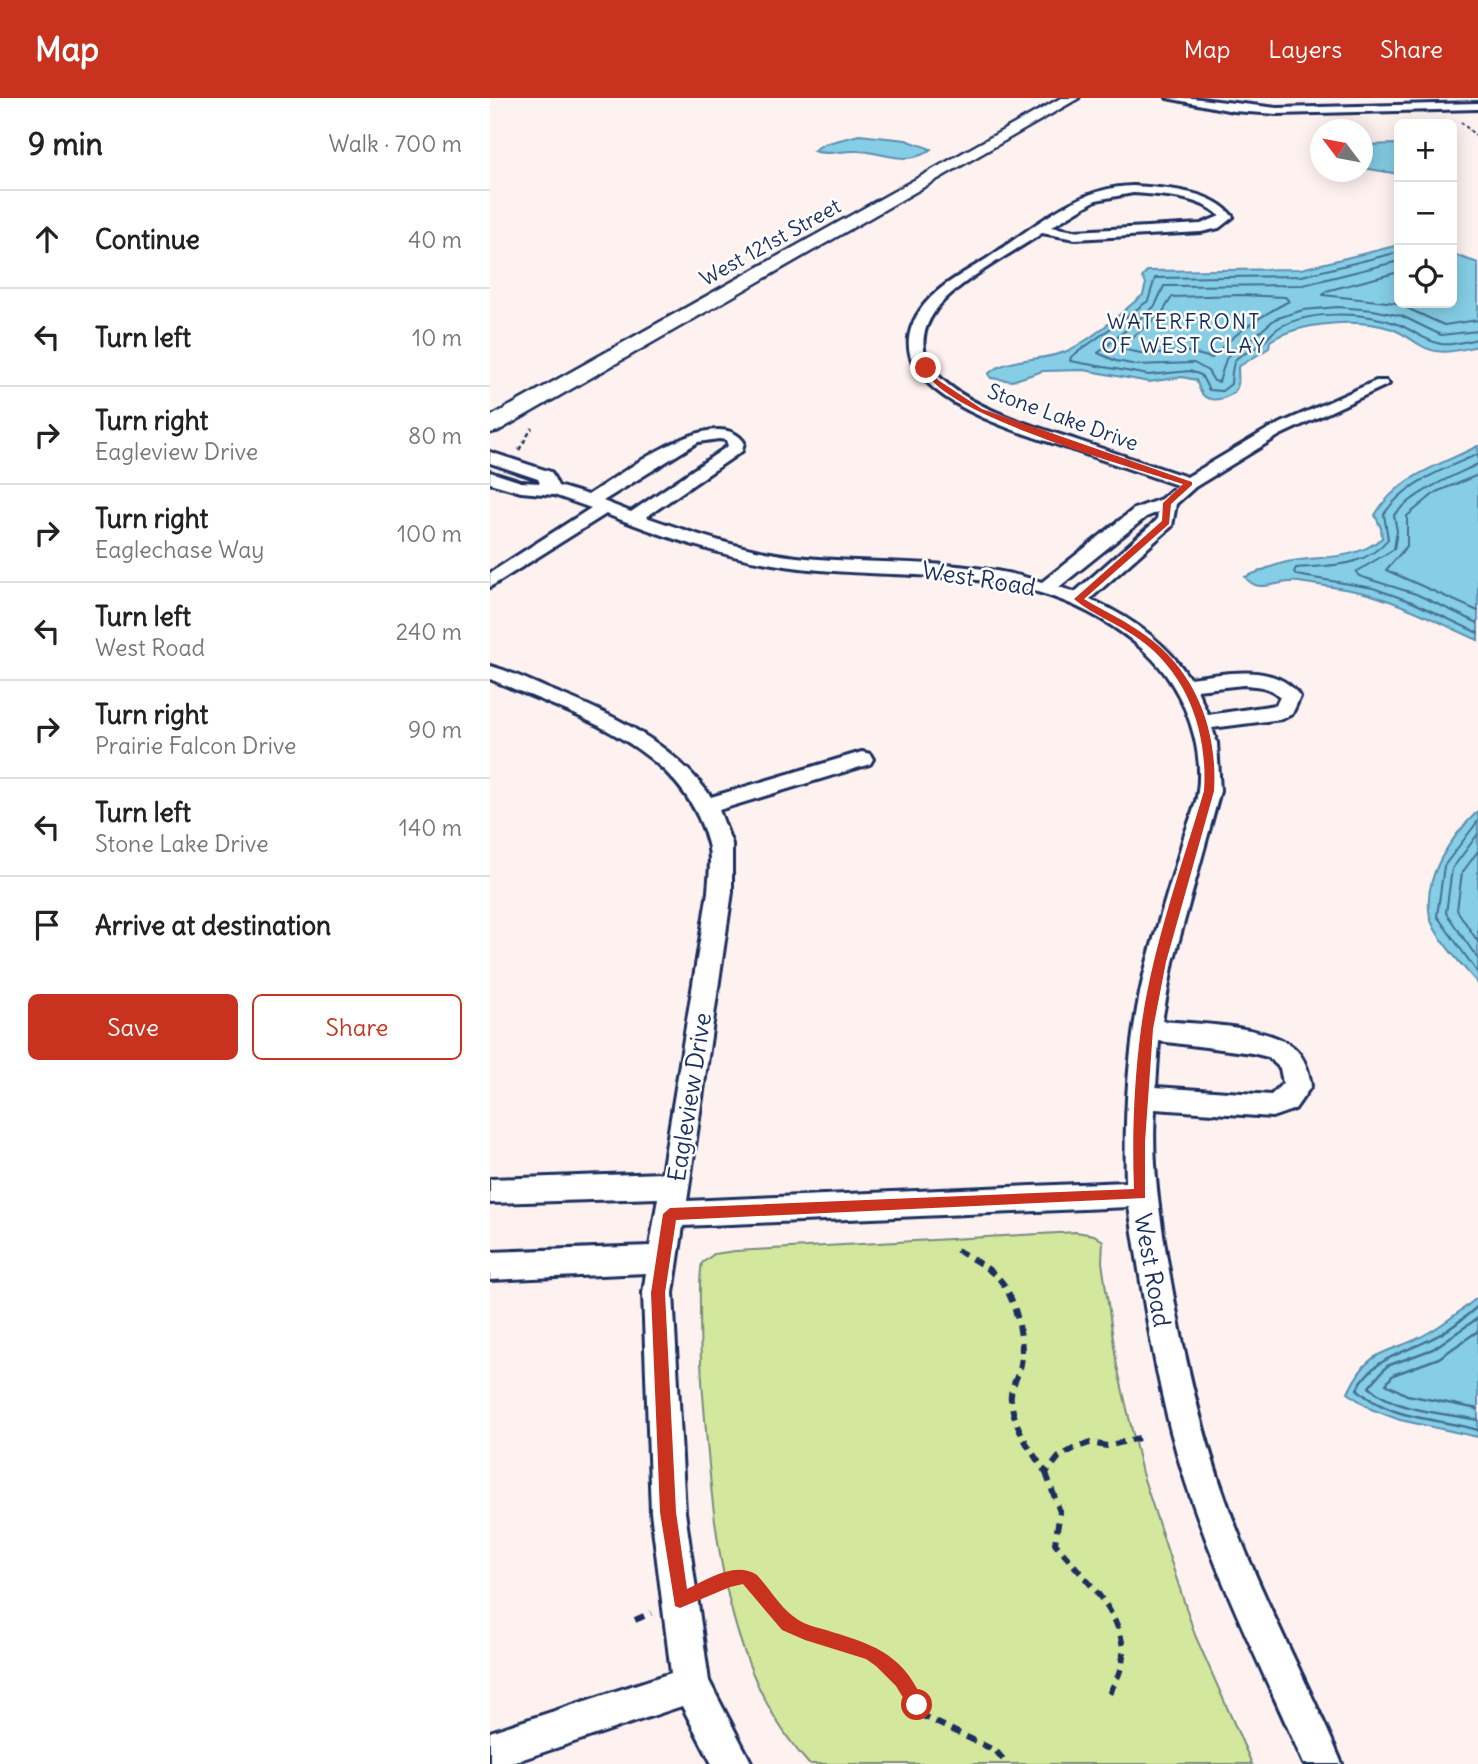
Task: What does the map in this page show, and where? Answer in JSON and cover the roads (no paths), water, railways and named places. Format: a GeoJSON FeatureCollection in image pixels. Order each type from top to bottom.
{"type":"FeatureCollection","features":[{"type":"Feature","properties":{"kind":"street","name":"West 121st Street"},"geometry":{"type":"LineString","coordinates":[[490,426],[1072,98]]}},
{"type":"Feature","properties":{"kind":"street"},"geometry":{"type":"LineString","coordinates":[[1172,98],[1256,110],[1478,106]]}},
{"type":"Feature","properties":{"kind":"street"},"geometry":{"type":"LineString","coordinates":[[1346,98],[1355,109]]}},
{"type":"Feature","properties":{"kind":"street","name":"Stone Lake Drive"},"geometry":{"type":"LineString","coordinates":[[1040,229],[1075,235],[1201,228],[1223,221],[1227,217],[1222,209],[1205,202],[1163,193],[1125,190],[1093,196],[1040,229],[949,289],[928,308],[920,320],[918,330],[918,341],[926,368],[935,382],[980,411],[1017,426],[1189,483]]}},
{"type":"Feature","properties":{"kind":"street"},"geometry":{"type":"LineString","coordinates":[[1046,588],[1140,513],[1167,503],[1189,483],[1255,442],[1381,384]]}},
{"type":"Feature","properties":{"kind":"street"},"geometry":{"type":"LineString","coordinates":[[490,581],[693,438],[719,433],[731,436],[736,442],[736,448],[633,519]]}},
{"type":"Feature","properties":{"kind":"street","name":"West Road"},"geometry":{"type":"LineString","coordinates":[[490,457],[545,476],[551,489]]}},
{"type":"Feature","properties":{"kind":"street","name":"West Road"},"geometry":{"type":"LineString","coordinates":[[490,477],[523,488],[551,489],[697,541],[776,559],[938,569],[1004,577],[1046,588],[1079,599],[1143,637],[1171,664],[1186,685],[1204,722],[1210,768],[1209,791],[1160,962],[1147,1029],[1139,1142],[1141,1194],[1166,1343],[1188,1434],[1222,1537],[1323,1764]]}},
{"type":"Feature","properties":{"kind":"street"},"geometry":{"type":"LineString","coordinates":[[1079,599],[1166,522],[1167,503]]}},
{"type":"Feature","properties":{"kind":"street","name":"Eagleview Drive"},"geometry":{"type":"LineString","coordinates":[[490,672],[612,725],[679,769],[708,806],[721,846],[720,892],[658,1293],[668,1512],[691,1685],[733,1764]]}},
{"type":"Feature","properties":{"kind":"street"},"geometry":{"type":"LineString","coordinates":[[1186,685],[1258,678],[1283,687],[1290,697],[1285,709],[1275,714],[1204,722]]}},
{"type":"Feature","properties":{"kind":"street"},"geometry":{"type":"LineString","coordinates":[[708,806],[862,759]]}},
{"type":"Feature","properties":{"kind":"street"},"geometry":{"type":"LineString","coordinates":[[1143,1097],[1272,1106],[1285,1101],[1297,1086],[1296,1070],[1289,1059],[1266,1046],[1147,1029]]}},
{"type":"Feature","properties":{"kind":"street"},"geometry":{"type":"LineString","coordinates":[[490,1191],[672,1199],[1141,1194]]}},
{"type":"Feature","properties":{"kind":"street"},"geometry":{"type":"LineString","coordinates":[[490,1266],[663,1259]]}},
{"type":"Feature","properties":{"kind":"street"},"geometry":{"type":"LineString","coordinates":[[490,1751],[691,1685]]}},
{"type":"Feature","properties":{"kind":"water"},"geometry":{"type":"Polygon","coordinates":[[[859,135],[906,140],[931,149],[922,155],[904,158],[866,152],[813,151],[824,144],[859,135]]]}},
{"type":"Feature","properties":{"kind":"water"},"geometry":{"type":"Polygon","coordinates":[[[1394,144],[1394,173],[1373,170],[1373,145],[1394,144]]]}},
{"type":"Feature","properties":{"kind":"water"},"geometry":{"type":"Polygon","coordinates":[[[1394,246],[1394,308],[1457,308],[1457,256],[1478,263],[1478,346],[1449,352],[1434,351],[1396,331],[1378,326],[1346,323],[1313,326],[1270,341],[1269,348],[1238,367],[1236,389],[1229,396],[1219,399],[1204,396],[1196,380],[1182,377],[1149,382],[1084,370],[1043,371],[1012,381],[991,378],[988,374],[1005,364],[1067,351],[1087,339],[1143,295],[1146,283],[1142,278],[1147,271],[1301,269],[1394,246]]]}},
{"type":"Feature","properties":{"kind":"water"},"geometry":{"type":"Polygon","coordinates":[[[1478,446],[1478,640],[1410,609],[1368,594],[1299,582],[1263,586],[1250,583],[1245,577],[1282,563],[1348,554],[1371,546],[1382,538],[1375,515],[1395,490],[1421,473],[1478,446]]]}},
{"type":"Feature","properties":{"kind":"water"},"geometry":{"type":"Polygon","coordinates":[[[1478,811],[1478,984],[1437,933],[1430,917],[1429,902],[1430,887],[1441,859],[1458,833],[1478,811]]]}},
{"type":"Feature","properties":{"kind":"water"},"geometry":{"type":"Polygon","coordinates":[[[1478,1297],[1478,1437],[1400,1420],[1371,1409],[1348,1393],[1356,1377],[1373,1358],[1428,1333],[1478,1297]]]}},
{"type":"Feature","properties":{"kind":"district","name":"WATERFRONT OF WEST CLAY"},"geometry":{"type":"Point","coordinates":[1184,333]}}]}
